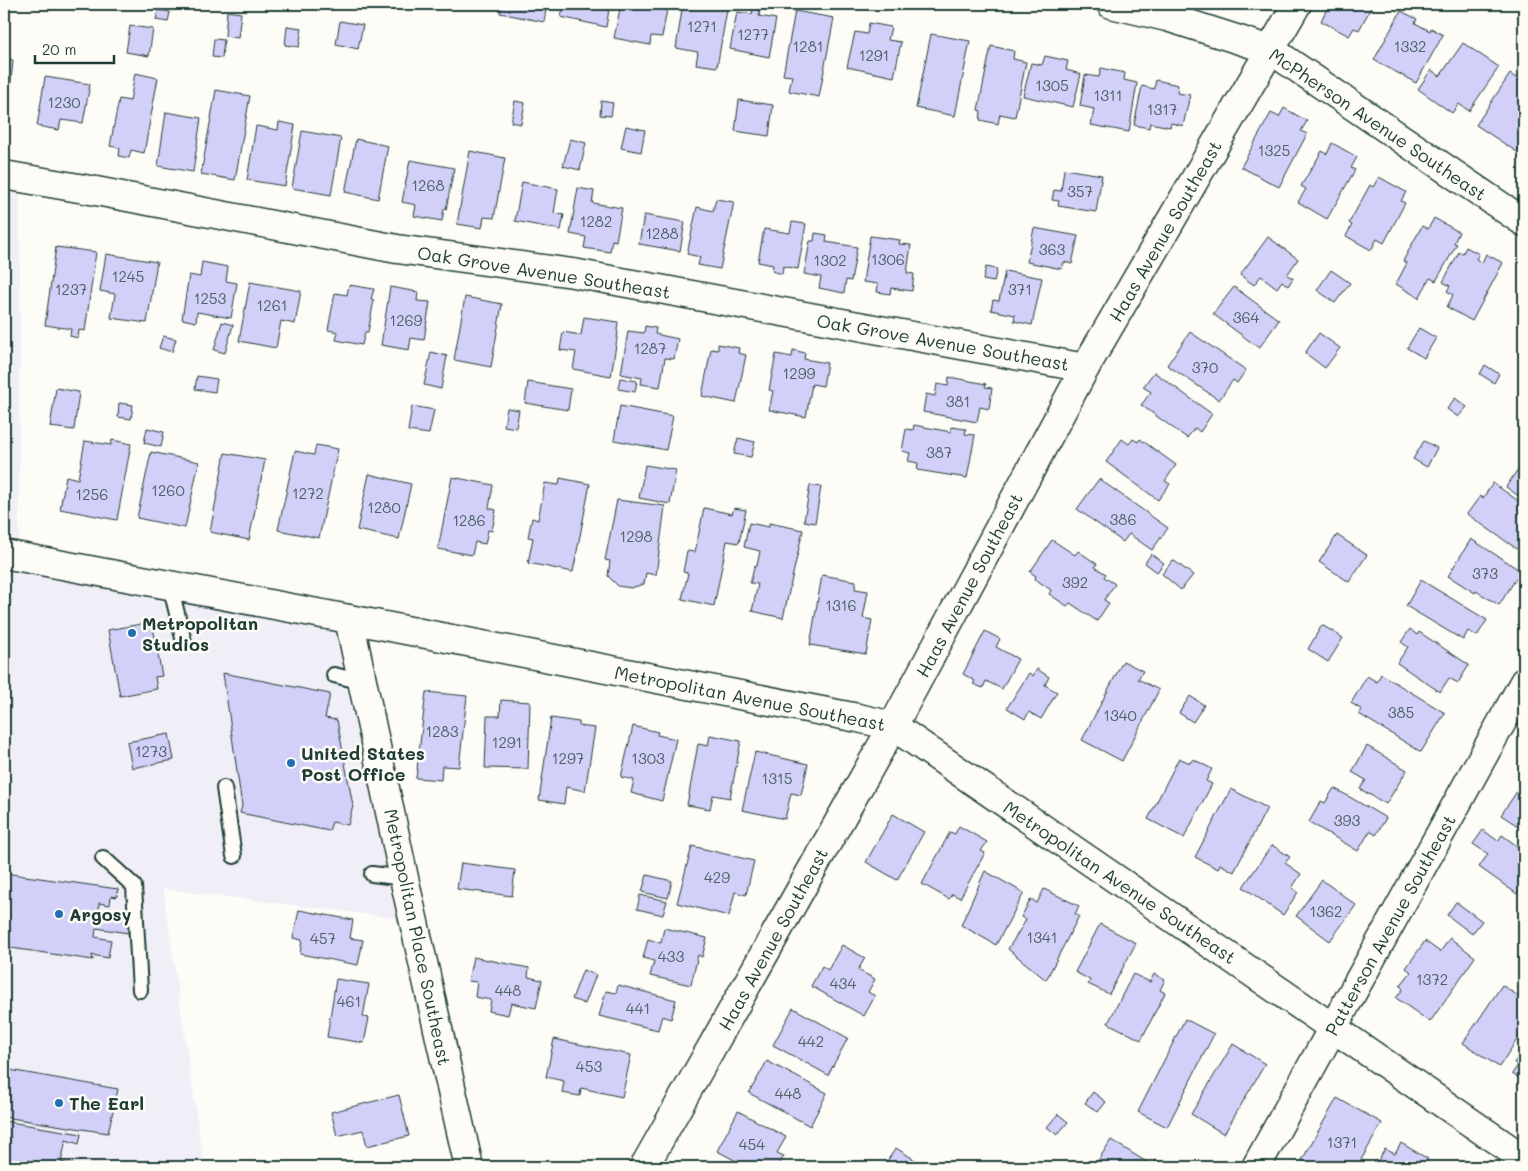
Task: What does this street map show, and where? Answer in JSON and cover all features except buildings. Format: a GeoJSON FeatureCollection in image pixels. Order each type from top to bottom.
{"type":"FeatureCollection","features":[{"type":"Feature","properties":{"kind":"street","name":"McPherson Avenue Southeast"},"geometry":{"type":"LineString","coordinates":[[1111,4],[1167,17],[1271,50],[1524,222]]}},
{"type":"Feature","properties":{"kind":"street","name":"Haas Avenue Southeast"},"geometry":{"type":"LineString","coordinates":[[644,1167],[892,726],[1085,368],[1297,4]]}},
{"type":"Feature","properties":{"kind":"street","name":"Oak Grove Avenue Southeast"},"geometry":{"type":"LineString","coordinates":[[4,175],[397,249],[573,273],[1085,368]]}},
{"type":"Feature","properties":{"kind":"street","name":"Metropolitan Avenue Southeast"},"geometry":{"type":"LineString","coordinates":[[4,554],[349,619],[892,726],[1524,1159]]}},
{"type":"Feature","properties":{"kind":"street","name":"Metropolitan Place Southeast"},"geometry":{"type":"LineString","coordinates":[[349,619],[404,878],[469,1167]]}},
{"type":"Feature","properties":{"kind":"street","name":"Patterson Avenue Southeast"},"geometry":{"type":"LineString","coordinates":[[1256,1167],[1524,682]]}},
{"type":"Feature","properties":{"kind":"lane"},"geometry":{"type":"LineString","coordinates":[[170,585],[184,642]]}},
{"type":"Feature","properties":{"kind":"lane"},"geometry":{"type":"LineString","coordinates":[[334,675],[363,682]]}},
{"type":"Feature","properties":{"kind":"lane"},"geometry":{"type":"LineString","coordinates":[[224,788],[234,856]]}},
{"type":"Feature","properties":{"kind":"lane"},"geometry":{"type":"LineString","coordinates":[[103,858],[134,886],[140,990]]}},
{"type":"Feature","properties":{"kind":"lane"},"geometry":{"type":"LineString","coordinates":[[372,874],[404,878]]}},
{"type":"Feature","properties":{"kind":"shaded area"},"geometry":{"type":"Polygon","coordinates":[[[4,175],[20,178],[19,557],[349,619],[413,920],[163,889],[204,1167],[4,1167],[4,175]]]}},
{"type":"Feature","properties":{"kind":"place","name":"Metropolitan Studios"},"geometry":{"type":"Point","coordinates":[132,633]}},
{"type":"Feature","properties":{"kind":"place","name":"United States Post Office"},"geometry":{"type":"Point","coordinates":[291,763]}},
{"type":"Feature","properties":{"kind":"place","name":"Argosy"},"geometry":{"type":"Point","coordinates":[59,914]}},
{"type":"Feature","properties":{"kind":"place","name":"The Earl"},"geometry":{"type":"Point","coordinates":[59,1103]}}]}
